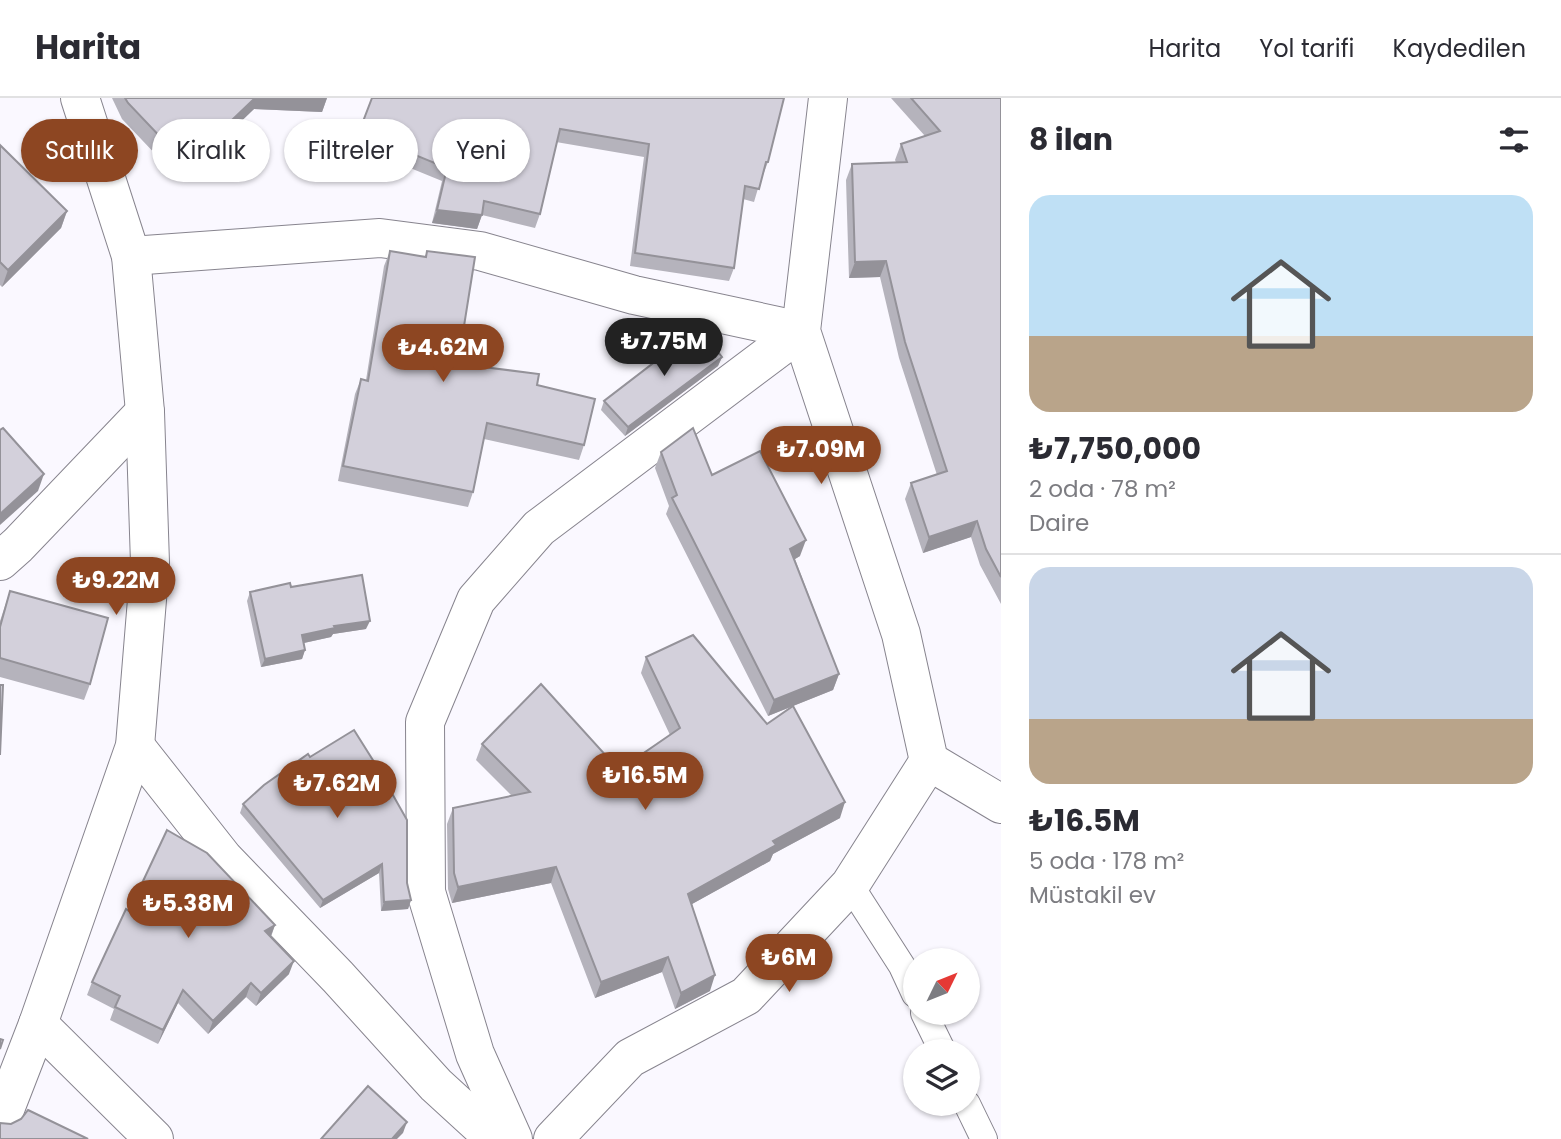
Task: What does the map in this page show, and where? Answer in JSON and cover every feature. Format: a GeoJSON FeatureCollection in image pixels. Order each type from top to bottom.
{"type":"FeatureCollection","features":[{"type":"Feature","properties":{"kind":"street"},"geometry":{"type":"LineString","coordinates":[[0,1122],[38,1024],[135,746],[150,563],[145,412],[131,256],[80,98]]}},
{"type":"Feature","properties":{"kind":"street"},"geometry":{"type":"LineString","coordinates":[[553,1139],[630,1058],[746,996],[850,885],[929,761],[901,634],[801,331],[828,98]]}},
{"type":"Feature","properties":{"kind":"street"},"geometry":{"type":"LineString","coordinates":[[131,256],[380,238],[480,251],[634,295],[801,331]]}},
{"type":"Feature","properties":{"kind":"street"},"geometry":{"type":"LineString","coordinates":[[513,1139],[475,1054],[426,892],[425,722],[476,600],[539,528],[801,331]]}},
{"type":"Feature","properties":{"kind":"street"},"geometry":{"type":"LineString","coordinates":[[0,561],[145,412]]}},
{"type":"Feature","properties":{"kind":"street"},"geometry":{"type":"LineString","coordinates":[[135,746],[223,859],[338,977],[436,1085],[495,1139]]}},
{"type":"Feature","properties":{"kind":"street"},"geometry":{"type":"LineString","coordinates":[[929,761],[1001,804]]}},
{"type":"Feature","properties":{"kind":"street"},"geometry":{"type":"LineString","coordinates":[[38,1024],[154,1139]]}},
{"type":"Feature","properties":{"kind":"lane"},"geometry":{"type":"LineString","coordinates":[[850,885],[903,969]]}},
{"type":"Feature","properties":{"kind":"lane"},"geometry":{"type":"LineString","coordinates":[[973,1116],[984,1139]]}},
{"type":"Feature","properties":{"kind":"building"},"geometry":{"type":"Polygon","coordinates":[[[125,98],[255,98],[233,119],[152,119],[152,128],[125,98]]]}},
{"type":"Feature","properties":{"kind":"building"},"geometry":{"type":"Polygon","coordinates":[[[372,98],[784,98],[759,189],[745,186],[734,268],[635,253],[649,144],[560,129],[540,214],[484,201],[482,215],[437,210],[444,182],[530,182],[530,119],[432,119],[432,162],[418,156],[418,119],[364,119],[372,98]]]}},
{"type":"Feature","properties":{"kind":"building"},"geometry":{"type":"Polygon","coordinates":[[[911,98],[1001,98],[1001,577],[986,549],[977,521],[929,537],[911,483],[947,471],[905,342],[886,261],[855,262],[852,164],[907,162],[901,144],[940,131],[911,98]]]}},
{"type":"Feature","properties":{"kind":"building"},"geometry":{"type":"Polygon","coordinates":[[[0,145],[21,166],[21,182],[38,182],[67,211],[8,270],[0,262],[0,145]]]}},
{"type":"Feature","properties":{"kind":"building"},"geometry":{"type":"Polygon","coordinates":[[[390,251],[426,257],[427,251],[475,257],[464,326],[474,328],[467,365],[539,374],[537,385],[595,399],[584,445],[487,423],[473,492],[343,466],[361,379],[368,381],[390,251]]]}},
{"type":"Feature","properties":{"kind":"building"},"geometry":{"type":"Polygon","coordinates":[[[699,328],[722,357],[628,427],[604,401],[699,328]]]}},
{"type":"Feature","properties":{"kind":"building"},"geometry":{"type":"Polygon","coordinates":[[[3,428],[44,474],[0,514],[0,430],[3,428]]]}},
{"type":"Feature","properties":{"kind":"building"},"geometry":{"type":"Polygon","coordinates":[[[693,428],[712,475],[760,451],[806,540],[790,549],[839,674],[774,700],[672,498],[677,495],[661,452],[693,428]]]}},
{"type":"Feature","properties":{"kind":"building"},"geometry":{"type":"Polygon","coordinates":[[[362,575],[370,621],[334,626],[335,628],[302,635],[305,650],[265,659],[250,592],[290,583],[291,587],[362,575]]]}},
{"type":"Feature","properties":{"kind":"building"},"geometry":{"type":"Polygon","coordinates":[[[10,591],[108,618],[90,684],[0,658],[0,627],[10,591]]]}},
{"type":"Feature","properties":{"kind":"building"},"geometry":{"type":"Polygon","coordinates":[[[693,635],[767,724],[793,706],[845,802],[773,841],[776,845],[688,894],[715,975],[681,993],[668,957],[601,982],[556,867],[458,887],[454,873],[453,808],[530,792],[482,744],[541,684],[619,770],[680,728],[646,657],[693,635]]]}},
{"type":"Feature","properties":{"kind":"building"},"geometry":{"type":"Polygon","coordinates":[[[0,685],[3,685],[0,755],[0,685]]]}},
{"type":"Feature","properties":{"kind":"building"},"geometry":{"type":"Polygon","coordinates":[[[354,730],[407,820],[407,883],[411,900],[384,902],[382,864],[323,900],[243,804],[264,785],[308,754],[310,757],[354,730]]]}},
{"type":"Feature","properties":{"kind":"building"},"geometry":{"type":"Polygon","coordinates":[[[167,830],[207,853],[275,925],[265,931],[294,961],[261,993],[251,983],[213,1021],[183,990],[163,1030],[115,1007],[120,996],[92,982],[167,830]]]}},
{"type":"Feature","properties":{"kind":"building"},"geometry":{"type":"Polygon","coordinates":[[[368,1086],[407,1122],[392,1139],[321,1139],[368,1086]]]}},
{"type":"Feature","properties":{"kind":"building"},"geometry":{"type":"Polygon","coordinates":[[[28,1110],[88,1139],[0,1139],[0,1123],[11,1124],[21,1119],[28,1110]]]}}]}
